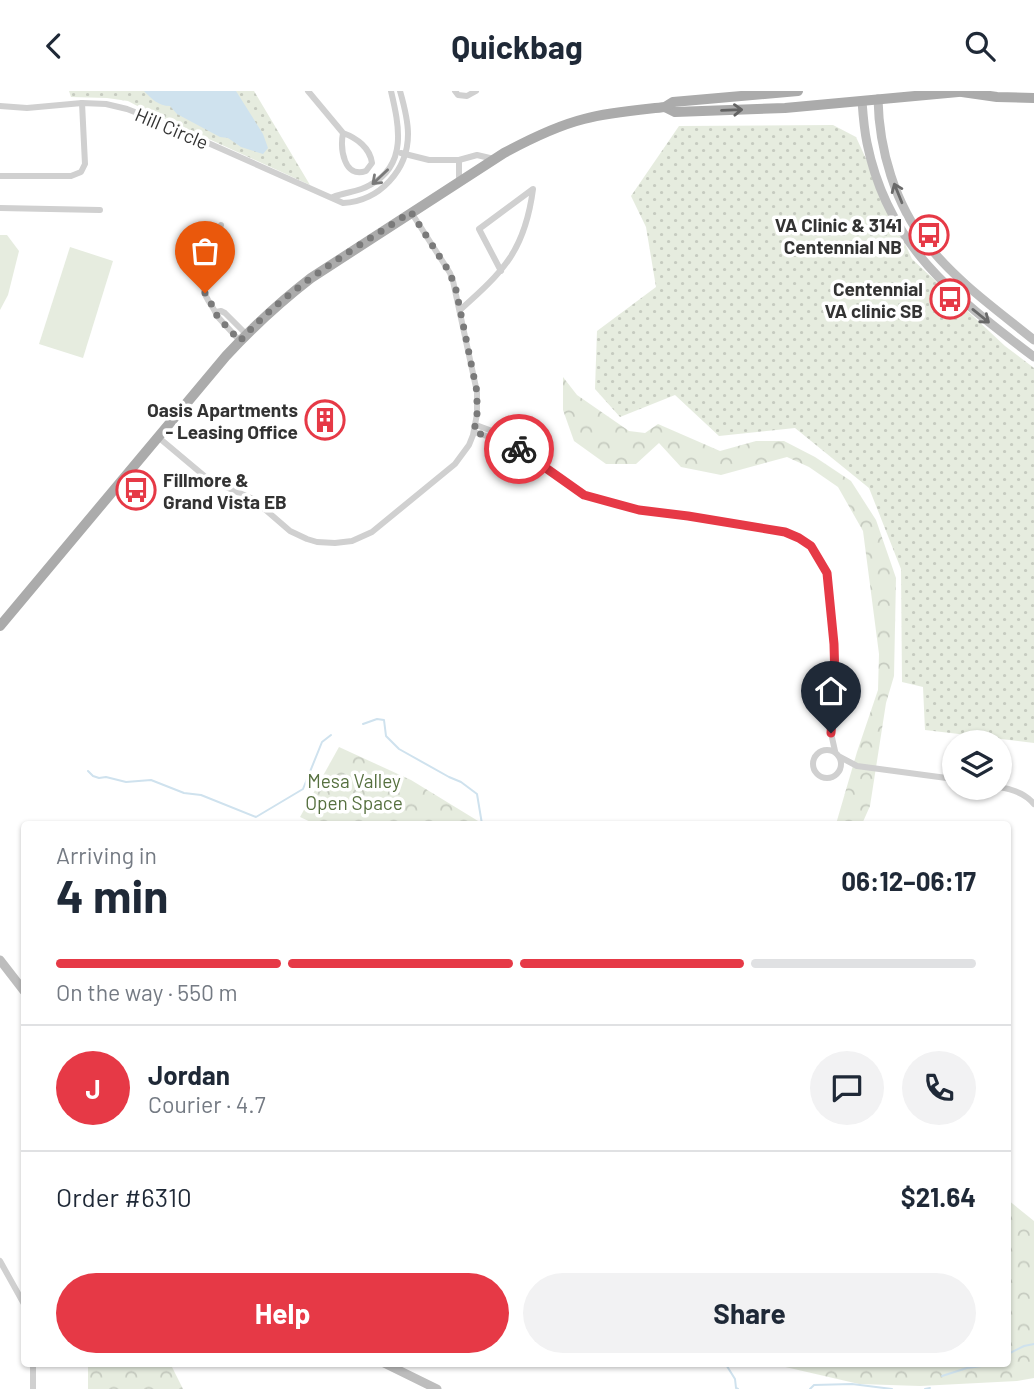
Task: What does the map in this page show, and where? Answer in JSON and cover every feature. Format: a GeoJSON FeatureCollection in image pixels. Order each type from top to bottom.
{"type":"FeatureCollection","features":[{"type":"Feature","properties":{"kind":"main road"},"geometry":{"type":"LineString","coordinates":[[0,625],[243,337],[311,278],[495,159],[538,135],[600,115],[665,107],[673,102],[798,91]]}},
{"type":"Feature","properties":{"kind":"main road"},"geometry":{"type":"LineString","coordinates":[[665,107],[675,112],[720,111],[778,108],[862,96],[964,92],[1034,98]]}},
{"type":"Feature","properties":{"kind":"main road"},"geometry":{"type":"LineString","coordinates":[[878,95],[881,138],[897,192],[922,238],[936,256],[968,287],[1034,340]]}},
{"type":"Feature","properties":{"kind":"main road"},"geometry":{"type":"LineString","coordinates":[[862,96],[866,141],[876,177],[912,248],[946,286],[1034,358]]}},
{"type":"Feature","properties":{"kind":"main road"},"geometry":{"type":"LineString","coordinates":[[0,960],[21,987]]}},
{"type":"Feature","properties":{"kind":"main road"},"geometry":{"type":"LineString","coordinates":[[392,1367],[437,1389]]}},
{"type":"Feature","properties":{"kind":"street"},"geometry":{"type":"LineString","coordinates":[[308,91],[343,133],[351,136],[369,152],[372,163],[366,171],[356,173],[347,167],[343,133]]}},
{"type":"Feature","properties":{"kind":"street"},"geometry":{"type":"LineString","coordinates":[[333,197],[376,182],[391,165],[399,138],[391,91]]}},
{"type":"Feature","properties":{"kind":"street"},"geometry":{"type":"LineString","coordinates":[[400,91],[408,127],[405,154]]}},
{"type":"Feature","properties":{"kind":"street"},"geometry":{"type":"LineString","coordinates":[[455,91],[458,95],[467,96],[476,91]]}},
{"type":"Feature","properties":{"kind":"street"},"geometry":{"type":"LineString","coordinates":[[0,176],[71,176],[81,171],[85,164],[82,103]]}},
{"type":"Feature","properties":{"kind":"street","name":"Hill Circle"},"geometry":{"type":"LineString","coordinates":[[0,106],[27,108],[82,103],[106,104],[127,109],[344,203],[373,194],[392,178],[405,154]]}},
{"type":"Feature","properties":{"kind":"street"},"geometry":{"type":"LineString","coordinates":[[396,151],[429,160],[459,160],[477,155],[495,159]]}},
{"type":"Feature","properties":{"kind":"street"},"geometry":{"type":"LineString","coordinates":[[459,160],[459,182]]}},
{"type":"Feature","properties":{"kind":"street"},"geometry":{"type":"LineString","coordinates":[[460,310],[489,284],[501,271],[508,263],[524,233],[533,189],[479,229],[501,271]]}},
{"type":"Feature","properties":{"kind":"street"},"geometry":{"type":"LineString","coordinates":[[0,208],[100,209]]}},
{"type":"Feature","properties":{"kind":"street"},"geometry":{"type":"LineString","coordinates":[[158,437],[208,479],[253,499],[290,531],[317,542],[335,543],[362,537],[383,524],[455,464],[469,445],[475,429],[477,392],[450,273],[411,212]]}},
{"type":"Feature","properties":{"kind":"street"},"geometry":{"type":"LineString","coordinates":[[221,225],[203,264],[203,290],[216,312],[225,313],[243,337]]}},
{"type":"Feature","properties":{"kind":"street"},"geometry":{"type":"LineString","coordinates":[[475,429],[500,434],[584,495],[639,510],[785,532],[811,546],[827,573],[834,644],[835,681],[831,733],[842,763],[839,772],[834,777],[827,778],[815,771],[813,760],[823,750],[831,733]]}},
{"type":"Feature","properties":{"kind":"street"},"geometry":{"type":"LineString","coordinates":[[823,750],[829,750],[857,766],[942,777]]}},
{"type":"Feature","properties":{"kind":"street"},"geometry":{"type":"LineString","coordinates":[[839,772],[857,766]]}},
{"type":"Feature","properties":{"kind":"street"},"geometry":{"type":"LineString","coordinates":[[1012,789],[1034,803]]}},
{"type":"Feature","properties":{"kind":"street"},"geometry":{"type":"LineString","coordinates":[[0,1261],[21,1299]]}},
{"type":"Feature","properties":{"kind":"street"},"geometry":{"type":"LineString","coordinates":[[33,1367],[33,1389]]}},
{"type":"Feature","properties":{"kind":"green space"},"geometry":{"type":"Polygon","coordinates":[[[69,91],[254,91],[310,185],[128,101],[71,97],[69,91]]]}},
{"type":"Feature","properties":{"kind":"green space"},"geometry":{"type":"Polygon","coordinates":[[[833,125],[856,137],[912,259],[1005,346],[1034,368],[1034,743],[1012,740],[1012,730],[925,730],[923,687],[902,682],[901,569],[869,488],[795,428],[719,436],[675,395],[620,417],[595,389],[597,331],[656,287],[646,227],[631,196],[679,126],[833,125]]]}},
{"type":"Feature","properties":{"kind":"green space"},"geometry":{"type":"Polygon","coordinates":[[[0,235],[7,235],[19,251],[8,295],[0,310],[0,235]]]}},
{"type":"Feature","properties":{"kind":"green space"},"geometry":{"type":"Polygon","coordinates":[[[70,247],[113,261],[83,358],[39,344],[70,247]]]}},
{"type":"Feature","properties":{"kind":"green space"},"geometry":{"type":"Polygon","coordinates":[[[563,377],[577,395],[629,431],[645,433],[658,424],[720,451],[756,441],[784,441],[815,457],[851,481],[876,520],[896,578],[894,676],[886,703],[870,806],[863,821],[837,821],[878,690],[879,654],[863,531],[838,487],[809,467],[787,457],[721,475],[681,467],[659,443],[636,464],[606,464],[574,441],[563,410],[563,377]]]}},
{"type":"Feature","properties":{"kind":"green space","name":"Mesa Valley Open Space"},"geometry":{"type":"Polygon","coordinates":[[[339,747],[411,780],[478,821],[309,821],[300,817],[339,747]]]}},
{"type":"Feature","properties":{"kind":"green space"},"geometry":{"type":"Polygon","coordinates":[[[1011,1202],[1034,1221],[1034,1378],[920,1386],[859,1384],[785,1367],[1011,1367],[1011,1202]]]}},
{"type":"Feature","properties":{"kind":"green space"},"geometry":{"type":"Polygon","coordinates":[[[88,1367],[172,1367],[183,1389],[88,1389],[88,1367]]]}},
{"type":"Feature","properties":{"kind":"water"},"geometry":{"type":"Polygon","coordinates":[[[144,91],[236,91],[263,134],[268,148],[263,154],[241,147],[177,114],[170,106],[159,103],[144,91]]]}},
{"type":"Feature","properties":{"kind":"waterway"},"geometry":{"type":"LineString","coordinates":[[363,724],[377,719],[384,720],[386,736],[399,749],[461,782],[477,794],[482,821]]}},
{"type":"Feature","properties":{"kind":"waterway"},"geometry":{"type":"LineString","coordinates":[[88,771],[99,778],[126,782],[151,780],[184,793],[201,795],[256,817],[303,789],[322,742],[331,735]]}},
{"type":"Feature","properties":{"kind":"waterway"},"geometry":{"type":"LineString","coordinates":[[1011,1352],[1034,1344]]}},
{"type":"Feature","properties":{"kind":"waterway"},"geometry":{"type":"LineString","coordinates":[[728,1367],[738,1389]]}},
{"type":"Feature","properties":{"kind":"waterway"},"geometry":{"type":"LineString","coordinates":[[942,1376],[974,1367]]}},
{"type":"Feature","properties":{"kind":"waterway"},"geometry":{"type":"LineString","coordinates":[[810,1389],[814,1385],[852,1384],[892,1389]]}},
{"type":"Feature","properties":{"kind":"waterway"},"geometry":{"type":"LineString","coordinates":[[925,1389],[930,1388]]}},
{"type":"Feature","properties":{"kind":"way so far"},"geometry":{"type":"LineString","coordinates":[[205,293],[217,316],[240,341],[283,300],[311,278],[411,212],[450,273],[456,290],[477,392],[474,432],[496,439],[503,438],[519,449]]}},
{"type":"Feature","properties":{"kind":"place","name":"VA Clinic & 3141 Centennial NB"},"geometry":{"type":"Point","coordinates":[929,235]}},
{"type":"Feature","properties":{"kind":"place","name":"Centennial VA clinic SB"},"geometry":{"type":"Point","coordinates":[950,299]}},
{"type":"Feature","properties":{"kind":"place","name":"Oasis Apartments - Leasing Office"},"geometry":{"type":"Point","coordinates":[325,420]}},
{"type":"Feature","properties":{"kind":"place","name":"Fillmore & Grand Vista EB"},"geometry":{"type":"Point","coordinates":[136,490]}},
{"type":"Feature","properties":{"kind":"route"},"geometry":{"type":"LineString","coordinates":[[519,449],[584,495],[639,510],[785,532],[811,546],[827,573],[835,681],[831,733]]}}]}
